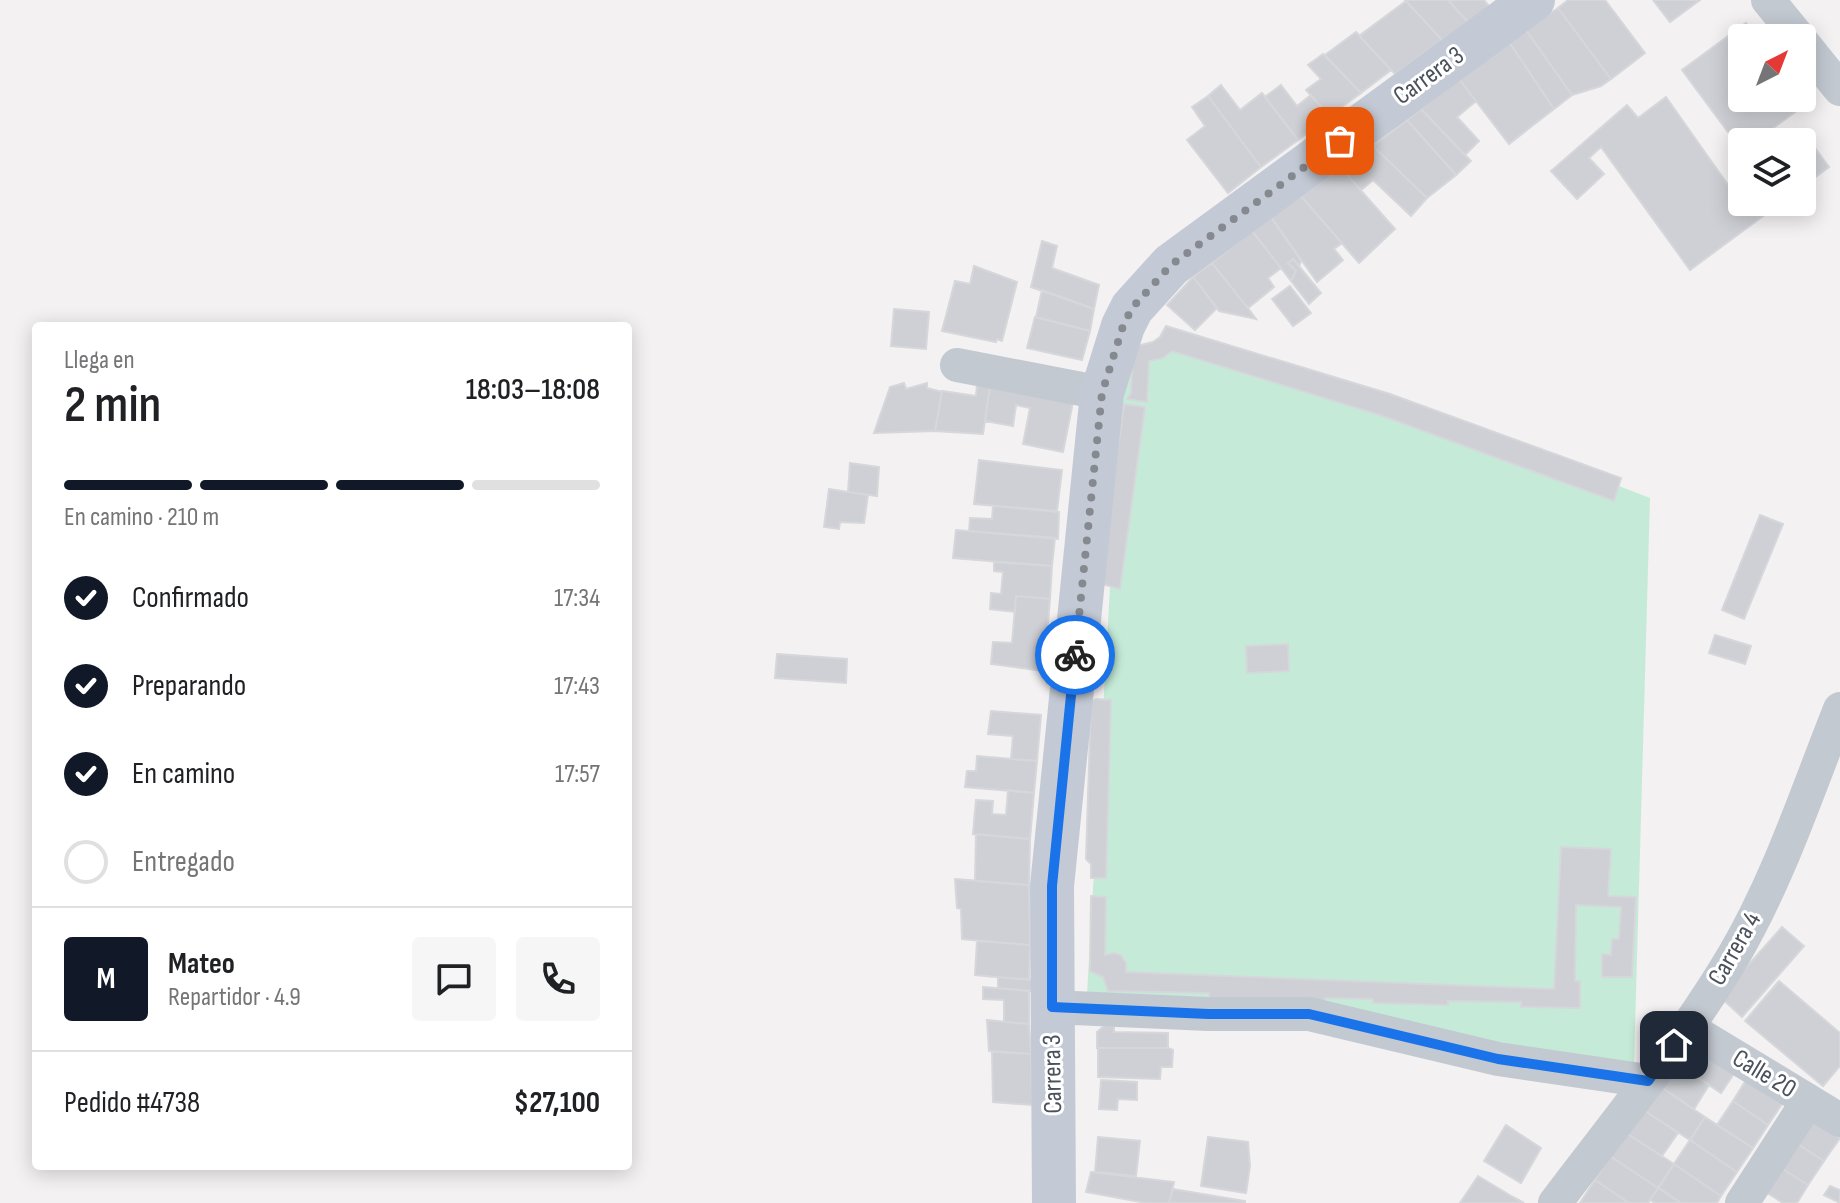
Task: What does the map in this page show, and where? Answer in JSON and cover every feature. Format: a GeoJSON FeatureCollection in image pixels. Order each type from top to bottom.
{"type":"FeatureCollection","features":[{"type":"Feature","properties":{"kind":"main road","name":"Carrera 3"},"geometry":{"type":"LineString","coordinates":[[1054,1203],[1052,886],[1102,393],[1123,326],[1132,308],[1171,265],[1533,0]]}},
{"type":"Feature","properties":{"kind":"street"},"geometry":{"type":"LineString","coordinates":[[1768,0],[1787,24]]}},
{"type":"Feature","properties":{"kind":"street"},"geometry":{"type":"LineString","coordinates":[[1816,60],[1840,89]]}},
{"type":"Feature","properties":{"kind":"street"},"geometry":{"type":"LineString","coordinates":[[957,365],[1102,393]]}},
{"type":"Feature","properties":{"kind":"street","name":"Carrera 4"},"geometry":{"type":"LineString","coordinates":[[1555,1203],[1688,1028],[1734,955],[1769,889],[1840,709]]}},
{"type":"Feature","properties":{"kind":"street"},"geometry":{"type":"LineString","coordinates":[[1052,1007],[1208,1014],[1309,1014],[1498,1059],[1648,1081]]}},
{"type":"Feature","properties":{"kind":"street","name":"Calle 20"},"geometry":{"type":"LineString","coordinates":[[1688,1028],[1840,1120]]}},
{"type":"Feature","properties":{"kind":"street"},"geometry":{"type":"LineString","coordinates":[[1742,1203],[1808,1101]]}},
{"type":"Feature","properties":{"kind":"green space"},"geometry":{"type":"Polygon","coordinates":[[[1156,342],[1513,445],[1650,498],[1634,1064],[1087,995],[1123,357],[1156,342]]]}},
{"type":"Feature","properties":{"kind":"building"},"geometry":{"type":"Polygon","coordinates":[[[1405,0],[1448,0],[1468,22],[1442,40],[1405,0]]]}},
{"type":"Feature","properties":{"kind":"building"},"geometry":{"type":"Polygon","coordinates":[[[1448,0],[1484,0],[1489,6],[1468,22],[1448,0]]]}},
{"type":"Feature","properties":{"kind":"building"},"geometry":{"type":"Polygon","coordinates":[[[1568,0],[1605,0],[1645,53],[1611,79],[1558,8],[1568,0]]]}},
{"type":"Feature","properties":{"kind":"building"},"geometry":{"type":"Polygon","coordinates":[[[1653,0],[1700,0],[1670,22],[1653,0]]]}},
{"type":"Feature","properties":{"kind":"building"},"geometry":{"type":"Polygon","coordinates":[[[1406,1],[1442,40],[1395,74],[1359,36],[1406,1]]]}},
{"type":"Feature","properties":{"kind":"building"},"geometry":{"type":"Polygon","coordinates":[[[1558,8],[1611,79],[1601,86],[1572,95],[1526,30],[1558,8]]]}},
{"type":"Feature","properties":{"kind":"building"},"geometry":{"type":"Polygon","coordinates":[[[1526,30],[1572,95],[1554,109],[1509,42],[1526,30]]]}},
{"type":"Feature","properties":{"kind":"building"},"geometry":{"type":"Polygon","coordinates":[[[1356,32],[1391,70],[1361,93],[1325,55],[1356,32]]]}},
{"type":"Feature","properties":{"kind":"building"},"geometry":{"type":"Polygon","coordinates":[[[1728,36],[1728,112],[1795,112],[1773,128],[1728,128],[1728,132],[1682,70],[1728,36]]]}},
{"type":"Feature","properties":{"kind":"building"},"geometry":{"type":"Polygon","coordinates":[[[1509,42],[1554,109],[1509,144],[1459,79],[1509,42]]]}},
{"type":"Feature","properties":{"kind":"building"},"geometry":{"type":"Polygon","coordinates":[[[1323,54],[1361,93],[1329,116],[1306,90],[1321,79],[1308,65],[1323,54]]]}},
{"type":"Feature","properties":{"kind":"building"},"geometry":{"type":"Polygon","coordinates":[[[1459,79],[1476,101],[1457,117],[1479,141],[1465,155],[1421,109],[1459,79]]]}},
{"type":"Feature","properties":{"kind":"building"},"geometry":{"type":"Polygon","coordinates":[[[1221,85],[1240,110],[1262,93],[1298,140],[1261,167],[1208,96],[1221,85]]]}},
{"type":"Feature","properties":{"kind":"building"},"geometry":{"type":"Polygon","coordinates":[[[1281,85],[1297,106],[1311,95],[1329,116],[1298,140],[1265,97],[1281,85]]]}},
{"type":"Feature","properties":{"kind":"building"},"geometry":{"type":"Polygon","coordinates":[[[1208,96],[1261,167],[1228,193],[1187,140],[1205,126],[1192,107],[1208,96]]]}},
{"type":"Feature","properties":{"kind":"building"},"geometry":{"type":"Polygon","coordinates":[[[1666,97],[1728,185],[1728,216],[1763,216],[1690,270],[1601,147],[1589,158],[1604,174],[1577,199],[1551,171],[1627,105],[1638,118],[1666,97]]]}},
{"type":"Feature","properties":{"kind":"building"},"geometry":{"type":"Polygon","coordinates":[[[1421,109],[1471,161],[1456,175],[1407,120],[1421,109]]]}},
{"type":"Feature","properties":{"kind":"building"},"geometry":{"type":"Polygon","coordinates":[[[1407,120],[1456,175],[1427,198],[1373,146],[1407,120]]]}},
{"type":"Feature","properties":{"kind":"building"},"geometry":{"type":"Polygon","coordinates":[[[1373,146],[1427,198],[1411,216],[1373,180],[1361,190],[1341,168],[1373,146]]]}},
{"type":"Feature","properties":{"kind":"building"},"geometry":{"type":"Polygon","coordinates":[[[1816,149],[1829,167],[1816,177],[1816,149]]]}},
{"type":"Feature","properties":{"kind":"building"},"geometry":{"type":"Polygon","coordinates":[[[1341,168],[1395,229],[1359,263],[1301,196],[1341,168]]]}},
{"type":"Feature","properties":{"kind":"building"},"geometry":{"type":"Polygon","coordinates":[[[1301,196],[1342,243],[1334,249],[1343,260],[1317,282],[1271,217],[1301,196]]]}},
{"type":"Feature","properties":{"kind":"building"},"geometry":{"type":"Polygon","coordinates":[[[1271,217],[1301,261],[1299,266],[1293,259],[1288,263],[1296,271],[1291,281],[1250,228],[1271,217]]]}},
{"type":"Feature","properties":{"kind":"building"},"geometry":{"type":"Polygon","coordinates":[[[1252,231],[1281,268],[1268,278],[1274,287],[1248,308],[1212,263],[1252,231]]]}},
{"type":"Feature","properties":{"kind":"building"},"geometry":{"type":"Polygon","coordinates":[[[1042,241],[1057,246],[1052,268],[1099,285],[1094,309],[1031,287],[1042,241]]]}},
{"type":"Feature","properties":{"kind":"building"},"geometry":{"type":"Polygon","coordinates":[[[1293,259],[1321,293],[1309,304],[1291,281],[1296,271],[1288,263],[1293,259]]]}},
{"type":"Feature","properties":{"kind":"building"},"geometry":{"type":"Polygon","coordinates":[[[1212,263],[1256,319],[1219,311],[1193,277],[1212,263]]]}},
{"type":"Feature","properties":{"kind":"building"},"geometry":{"type":"Polygon","coordinates":[[[974,266],[1017,282],[1002,341],[942,331],[955,281],[970,284],[974,266]]]}},
{"type":"Feature","properties":{"kind":"building"},"geometry":{"type":"Polygon","coordinates":[[[1193,277],[1217,308],[1195,330],[1167,305],[1193,277]]]}},
{"type":"Feature","properties":{"kind":"building"},"geometry":{"type":"Polygon","coordinates":[[[1290,286],[1311,313],[1293,326],[1272,299],[1290,286]]]}},
{"type":"Feature","properties":{"kind":"building"},"geometry":{"type":"Polygon","coordinates":[[[1042,290],[1094,309],[1090,331],[1036,317],[1042,290]]]}},
{"type":"Feature","properties":{"kind":"building"},"geometry":{"type":"Polygon","coordinates":[[[894,309],[929,312],[926,349],[891,346],[894,309]]]}},
{"type":"Feature","properties":{"kind":"building"},"geometry":{"type":"Polygon","coordinates":[[[1035,317],[1090,331],[1082,360],[1027,348],[1035,317]]]}},
{"type":"Feature","properties":{"kind":"building"},"geometry":{"type":"Polygon","coordinates":[[[1166,326],[1390,394],[1621,478],[1614,501],[1383,416],[1172,351],[1163,358],[1149,361],[1147,402],[1127,399],[1131,393],[1133,343],[1153,342],[1166,326]]]}},
{"type":"Feature","properties":{"kind":"building"},"geometry":{"type":"Polygon","coordinates":[[[904,383],[906,389],[927,383],[927,388],[942,392],[935,431],[874,433],[890,387],[904,383]]]}},
{"type":"Feature","properties":{"kind":"building"},"geometry":{"type":"Polygon","coordinates":[[[977,385],[990,386],[983,434],[935,431],[942,391],[976,396],[977,385]]]}},
{"type":"Feature","properties":{"kind":"building"},"geometry":{"type":"Polygon","coordinates":[[[990,386],[1074,397],[1063,452],[1023,444],[1030,408],[1016,405],[1013,426],[985,421],[990,386]]]}},
{"type":"Feature","properties":{"kind":"building"},"geometry":{"type":"Polygon","coordinates":[[[1124,404],[1145,407],[1120,589],[1105,585],[1100,578],[1124,404]]]}},
{"type":"Feature","properties":{"kind":"building"},"geometry":{"type":"Polygon","coordinates":[[[979,460],[1062,470],[1057,511],[974,504],[979,460]]]}},
{"type":"Feature","properties":{"kind":"building"},"geometry":{"type":"Polygon","coordinates":[[[850,463],[879,467],[877,496],[848,492],[850,463]]]}},
{"type":"Feature","properties":{"kind":"building"},"geometry":{"type":"Polygon","coordinates":[[[829,489],[868,495],[864,523],[840,522],[839,529],[824,527],[829,489]]]}},
{"type":"Feature","properties":{"kind":"building"},"geometry":{"type":"Polygon","coordinates":[[[993,506],[1059,512],[1058,539],[969,531],[970,518],[992,519],[993,506]]]}},
{"type":"Feature","properties":{"kind":"building"},"geometry":{"type":"Polygon","coordinates":[[[1760,515],[1783,524],[1744,619],[1722,610],[1760,515]]]}},
{"type":"Feature","properties":{"kind":"building"},"geometry":{"type":"Polygon","coordinates":[[[956,530],[1055,538],[1052,566],[953,558],[956,530]]]}},
{"type":"Feature","properties":{"kind":"building"},"geometry":{"type":"Polygon","coordinates":[[[994,562],[1052,566],[1050,599],[1016,596],[1015,612],[990,609],[991,593],[1001,594],[1003,572],[994,571],[994,562]]]}},
{"type":"Feature","properties":{"kind":"building"},"geometry":{"type":"Polygon","coordinates":[[[1016,596],[1050,599],[1044,671],[991,664],[993,642],[1012,643],[1016,596]]]}},
{"type":"Feature","properties":{"kind":"building"},"geometry":{"type":"Polygon","coordinates":[[[1715,635],[1751,646],[1745,664],[1709,653],[1715,635]]]}},
{"type":"Feature","properties":{"kind":"building"},"geometry":{"type":"Polygon","coordinates":[[[1288,644],[1289,671],[1247,673],[1246,646],[1288,644]]]}},
{"type":"Feature","properties":{"kind":"building"},"geometry":{"type":"Polygon","coordinates":[[[777,654],[847,659],[846,683],[775,678],[777,654]]]}},
{"type":"Feature","properties":{"kind":"building"},"geometry":{"type":"Polygon","coordinates":[[[1096,699],[1111,700],[1106,878],[1091,878],[1091,864],[1086,859],[1091,702],[1096,699]]]}},
{"type":"Feature","properties":{"kind":"building"},"geometry":{"type":"Polygon","coordinates":[[[991,711],[1041,715],[1037,761],[1011,759],[1013,736],[988,734],[991,711]]]}},
{"type":"Feature","properties":{"kind":"building"},"geometry":{"type":"Polygon","coordinates":[[[977,756],[1037,761],[1034,793],[965,787],[967,771],[976,771],[977,756]]]}},
{"type":"Feature","properties":{"kind":"building"},"geometry":{"type":"Polygon","coordinates":[[[1008,790],[1034,793],[1030,839],[973,834],[976,800],[993,801],[992,814],[1006,815],[1008,790]]]}},
{"type":"Feature","properties":{"kind":"building"},"geometry":{"type":"Polygon","coordinates":[[[976,834],[1030,839],[1029,885],[975,881],[976,834]]]}},
{"type":"Feature","properties":{"kind":"building"},"geometry":{"type":"Polygon","coordinates":[[[1561,847],[1611,849],[1608,896],[1636,897],[1632,977],[1602,977],[1602,954],[1611,955],[1612,939],[1619,939],[1621,907],[1576,905],[1575,981],[1580,981],[1580,1008],[1521,1007],[1521,1002],[1448,1001],[1448,1005],[1373,1003],[1373,999],[1325,998],[1324,1003],[1210,999],[1209,993],[1108,991],[1103,977],[1090,971],[1091,896],[1106,897],[1105,955],[1121,955],[1126,963],[1126,972],[1554,989],[1561,847]]]}},
{"type":"Feature","properties":{"kind":"building"},"geometry":{"type":"Polygon","coordinates":[[[955,879],[1029,885],[1030,945],[962,939],[961,909],[957,908],[955,879]]]}},
{"type":"Feature","properties":{"kind":"building"},"geometry":{"type":"Polygon","coordinates":[[[1782,927],[1804,946],[1742,1017],[1720,997],[1782,927]]]}},
{"type":"Feature","properties":{"kind":"building"},"geometry":{"type":"Polygon","coordinates":[[[977,941],[1030,945],[1029,980],[975,975],[977,941]]]}},
{"type":"Feature","properties":{"kind":"building"},"geometry":{"type":"Polygon","coordinates":[[[998,977],[1032,980],[1031,991],[998,988],[998,977]]]}},
{"type":"Feature","properties":{"kind":"building"},"geometry":{"type":"Polygon","coordinates":[[[1779,981],[1840,1033],[1840,1066],[1823,1086],[1745,1021],[1779,981]]]}},
{"type":"Feature","properties":{"kind":"building"},"geometry":{"type":"Polygon","coordinates":[[[983,987],[1029,991],[1029,1024],[1004,1022],[1004,1000],[983,999],[983,987]]]}},
{"type":"Feature","properties":{"kind":"building"},"geometry":{"type":"Polygon","coordinates":[[[987,1020],[1029,1024],[1031,1054],[989,1051],[987,1020]]]}},
{"type":"Feature","properties":{"kind":"building"},"geometry":{"type":"Polygon","coordinates":[[[1104,1026],[1114,1026],[1114,1032],[1168,1033],[1168,1048],[1097,1048],[1097,1032],[1104,1026]]]}},
{"type":"Feature","properties":{"kind":"building"},"geometry":{"type":"Polygon","coordinates":[[[1689,1038],[1737,1069],[1721,1093],[1674,1061],[1689,1038]]]}},
{"type":"Feature","properties":{"kind":"building"},"geometry":{"type":"Polygon","coordinates":[[[1098,1048],[1168,1048],[1173,1050],[1172,1067],[1161,1067],[1160,1079],[1098,1077],[1098,1048]]]}},
{"type":"Feature","properties":{"kind":"building"},"geometry":{"type":"Polygon","coordinates":[[[992,1052],[1031,1054],[1032,1105],[993,1102],[992,1052]]]}},
{"type":"Feature","properties":{"kind":"building"},"geometry":{"type":"Polygon","coordinates":[[[1674,1061],[1709,1085],[1694,1109],[1658,1085],[1674,1061]]]}},
{"type":"Feature","properties":{"kind":"building"},"geometry":{"type":"Polygon","coordinates":[[[1748,1077],[1784,1101],[1768,1125],[1733,1101],[1748,1077]]]}},
{"type":"Feature","properties":{"kind":"building"},"geometry":{"type":"Polygon","coordinates":[[[1101,1080],[1137,1082],[1137,1100],[1118,1099],[1117,1110],[1099,1109],[1101,1080]]]}},
{"type":"Feature","properties":{"kind":"building"},"geometry":{"type":"Polygon","coordinates":[[[1658,1085],[1705,1117],[1690,1140],[1642,1109],[1658,1085]]]}},
{"type":"Feature","properties":{"kind":"building"},"geometry":{"type":"Polygon","coordinates":[[[1733,1101],[1768,1125],[1753,1148],[1717,1125],[1733,1101]]]}},
{"type":"Feature","properties":{"kind":"building"},"geometry":{"type":"Polygon","coordinates":[[[1642,1109],[1678,1133],[1662,1156],[1626,1133],[1642,1109]]]}},
{"type":"Feature","properties":{"kind":"building"},"geometry":{"type":"Polygon","coordinates":[[[1804,1114],[1840,1138],[1824,1161],[1788,1138],[1804,1114]]]}},
{"type":"Feature","properties":{"kind":"building"},"geometry":{"type":"Polygon","coordinates":[[[1705,1117],[1753,1148],[1737,1172],[1690,1140],[1705,1117]]]}},
{"type":"Feature","properties":{"kind":"building"},"geometry":{"type":"Polygon","coordinates":[[[1506,1125],[1541,1148],[1521,1183],[1484,1161],[1506,1125]]]}},
{"type":"Feature","properties":{"kind":"building"},"geometry":{"type":"Polygon","coordinates":[[[1626,1133],[1674,1164],[1658,1188],[1610,1156],[1626,1133]]]}},
{"type":"Feature","properties":{"kind":"building"},"geometry":{"type":"Polygon","coordinates":[[[1098,1137],[1140,1141],[1136,1176],[1095,1172],[1098,1137]]]}},
{"type":"Feature","properties":{"kind":"building"},"geometry":{"type":"Polygon","coordinates":[[[1208,1137],[1248,1142],[1250,1166],[1246,1193],[1201,1186],[1208,1137]]]}},
{"type":"Feature","properties":{"kind":"building"},"geometry":{"type":"Polygon","coordinates":[[[1788,1138],[1824,1161],[1808,1185],[1772,1162],[1788,1138]]]}},
{"type":"Feature","properties":{"kind":"building"},"geometry":{"type":"Polygon","coordinates":[[[1690,1140],[1737,1172],[1721,1196],[1674,1164],[1690,1140]]]}},
{"type":"Feature","properties":{"kind":"building"},"geometry":{"type":"Polygon","coordinates":[[[1610,1156],[1658,1188],[1648,1203],[1629,1203],[1595,1180],[1610,1156]]]}},
{"type":"Feature","properties":{"kind":"building"},"geometry":{"type":"Polygon","coordinates":[[[1772,1162],[1808,1185],[1797,1203],[1783,1203],[1756,1186],[1772,1162]]]}},
{"type":"Feature","properties":{"kind":"building"},"geometry":{"type":"Polygon","coordinates":[[[1674,1164],[1721,1196],[1717,1203],[1681,1203],[1658,1188],[1674,1164]]]}},
{"type":"Feature","properties":{"kind":"building"},"geometry":{"type":"Polygon","coordinates":[[[1091,1172],[1174,1182],[1169,1203],[1146,1203],[1086,1192],[1091,1172]]]}},
{"type":"Feature","properties":{"kind":"building"},"geometry":{"type":"Polygon","coordinates":[[[1478,1176],[1513,1197],[1524,1203],[1460,1203],[1478,1176]]]}},
{"type":"Feature","properties":{"kind":"building"},"geometry":{"type":"Polygon","coordinates":[[[1595,1180],[1629,1203],[1580,1203],[1595,1180]]]}},
{"type":"Feature","properties":{"kind":"building"},"geometry":{"type":"Polygon","coordinates":[[[1830,1186],[1840,1190],[1840,1203],[1824,1195],[1830,1186]]]}},
{"type":"Feature","properties":{"kind":"building"},"geometry":{"type":"Polygon","coordinates":[[[1658,1188],[1681,1203],[1655,1203],[1650,1200],[1658,1188]]]}},
{"type":"Feature","properties":{"kind":"building"},"geometry":{"type":"Polygon","coordinates":[[[1173,1189],[1245,1201],[1245,1203],[1169,1203],[1173,1189]]]}},
{"type":"Feature","properties":{"kind":"way so far"},"geometry":{"type":"LineString","coordinates":[[1075,655],[1102,393],[1123,326],[1132,308],[1171,265],[1340,141]]}},
{"type":"Feature","properties":{"kind":"route"},"geometry":{"type":"LineString","coordinates":[[1075,655],[1052,886],[1052,1007],[1208,1014],[1309,1014],[1498,1059],[1648,1081],[1674,1045]]}}]}
